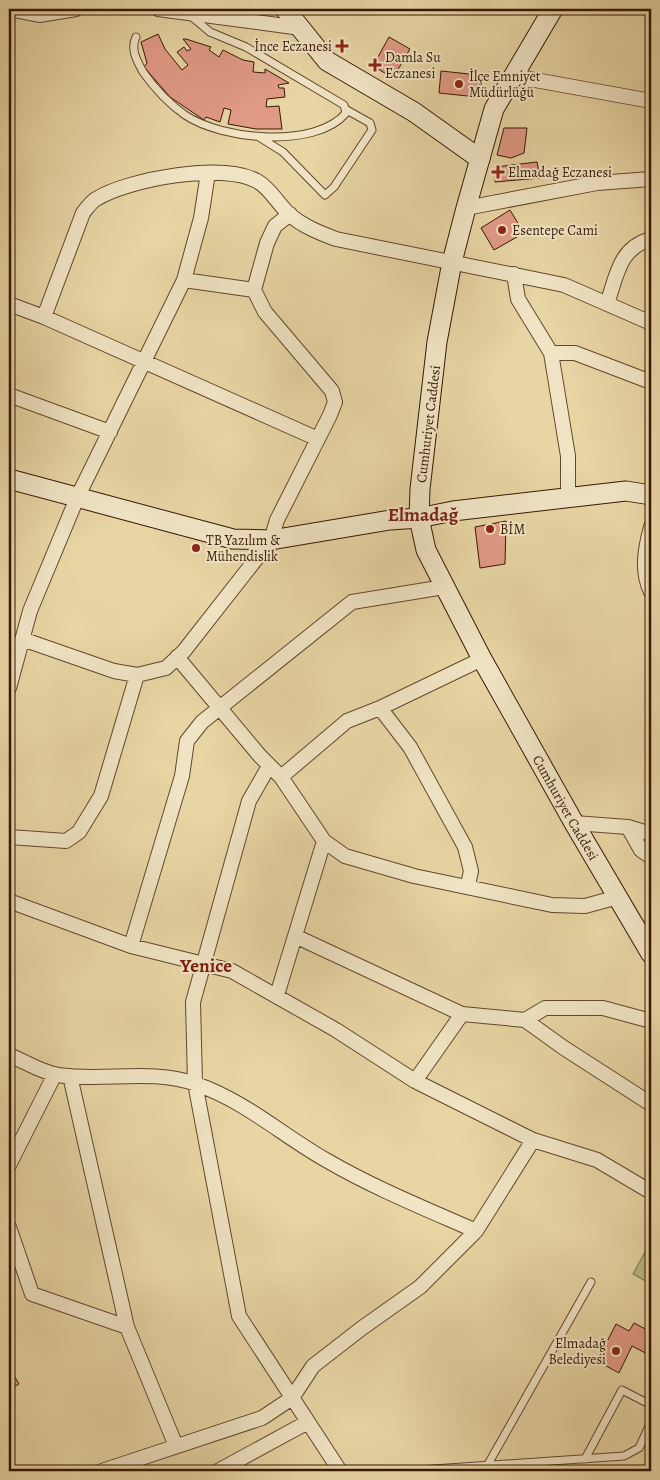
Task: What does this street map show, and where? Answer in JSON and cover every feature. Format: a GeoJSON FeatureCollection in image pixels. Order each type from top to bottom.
{"type":"FeatureCollection","features":[{"type":"Feature","properties":{"kind":"street"},"geometry":{"type":"LineString","coordinates":[[9,9],[39,15],[70,9]]}},
{"type":"Feature","properties":{"kind":"street"},"geometry":{"type":"LineString","coordinates":[[158,9],[301,28]]}},
{"type":"Feature","properties":{"kind":"street"},"geometry":{"type":"LineString","coordinates":[[285,9],[327,61],[414,112],[480,159]]}},
{"type":"Feature","properties":{"kind":"street","name":"Cumhuriyet Caddesi"},"geometry":{"type":"LineString","coordinates":[[553,9],[494,109],[466,208],[452,262],[437,342],[420,489],[419,518],[426,550],[482,659],[574,823],[651,954]]}},
{"type":"Feature","properties":{"kind":"street"},"geometry":{"type":"LineString","coordinates":[[513,76],[651,101]]}},
{"type":"Feature","properties":{"kind":"street"},"geometry":{"type":"LineString","coordinates":[[44,317],[83,212],[94,200],[107,193],[166,177],[184,173],[208,173],[238,175],[257,181],[290,214],[314,230],[336,239],[564,285],[651,323]]}},
{"type":"Feature","properties":{"kind":"street"},"geometry":{"type":"LineString","coordinates":[[9,688],[30,611],[77,498],[184,280],[201,218],[208,173]]}},
{"type":"Feature","properties":{"kind":"street"},"geometry":{"type":"LineString","coordinates":[[466,208],[597,184],[651,179]]}},
{"type":"Feature","properties":{"kind":"street"},"geometry":{"type":"LineString","coordinates":[[22,638],[114,670],[137,676],[166,668],[177,658],[271,540],[277,520],[335,402],[332,390],[264,312],[254,290],[267,243],[275,226],[290,214]]}},
{"type":"Feature","properties":{"kind":"street"},"geometry":{"type":"LineString","coordinates":[[607,304],[624,255],[637,243],[651,239]]}},
{"type":"Feature","properties":{"kind":"street"},"geometry":{"type":"LineString","coordinates":[[514,274],[518,299],[551,353],[568,456],[568,497]]}},
{"type":"Feature","properties":{"kind":"street"},"geometry":{"type":"LineString","coordinates":[[184,280],[254,290]]}},
{"type":"Feature","properties":{"kind":"street"},"geometry":{"type":"LineString","coordinates":[[9,304],[44,317],[318,439]]}},
{"type":"Feature","properties":{"kind":"street"},"geometry":{"type":"LineString","coordinates":[[551,353],[575,353],[651,382]]}},
{"type":"Feature","properties":{"kind":"street"},"geometry":{"type":"LineString","coordinates":[[9,395],[110,432]]}},
{"type":"Feature","properties":{"kind":"street"},"geometry":{"type":"LineString","coordinates":[[9,479],[233,539],[271,540],[390,520],[419,518],[453,510],[626,491],[651,495]]}},
{"type":"Feature","properties":{"kind":"street"},"geometry":{"type":"LineString","coordinates":[[651,527],[645,549],[646,581],[651,592]]}},
{"type":"Feature","properties":{"kind":"street"},"geometry":{"type":"LineString","coordinates":[[131,946],[182,776],[187,741],[202,722],[352,602],[444,587]]}},
{"type":"Feature","properties":{"kind":"street"},"geometry":{"type":"LineString","coordinates":[[177,658],[269,766],[281,777],[324,841],[345,856],[414,876],[468,885],[552,904],[585,906],[618,897]]}},
{"type":"Feature","properties":{"kind":"street"},"geometry":{"type":"LineString","coordinates":[[281,777],[347,721],[380,708],[482,659]]}},
{"type":"Feature","properties":{"kind":"street"},"geometry":{"type":"LineString","coordinates":[[9,837],[66,841],[79,832],[101,796],[137,676]]}},
{"type":"Feature","properties":{"kind":"street"},"geometry":{"type":"LineString","coordinates":[[380,708],[410,747],[466,847],[471,871],[468,885]]}},
{"type":"Feature","properties":{"kind":"street"},"geometry":{"type":"LineString","coordinates":[[269,766],[249,801],[202,964],[193,1002],[195,1083],[239,1316],[340,1471]]}},
{"type":"Feature","properties":{"kind":"street"},"geometry":{"type":"LineString","coordinates":[[574,823],[628,827],[651,834]]}},
{"type":"Feature","properties":{"kind":"street"},"geometry":{"type":"LineString","coordinates":[[628,827],[641,850],[651,857]]}},
{"type":"Feature","properties":{"kind":"street"},"geometry":{"type":"LineString","coordinates":[[277,995],[324,841]]}},
{"type":"Feature","properties":{"kind":"street"},"geometry":{"type":"LineString","coordinates":[[9,902],[131,946],[232,971],[336,1030],[415,1081],[533,1140],[597,1160],[651,1192]]}},
{"type":"Feature","properties":{"kind":"street"},"geometry":{"type":"LineString","coordinates":[[295,936],[462,1014],[525,1020],[564,1048],[651,1104]]}},
{"type":"Feature","properties":{"kind":"street"},"geometry":{"type":"LineString","coordinates":[[525,1020],[545,1008],[603,1008],[651,1020]]}},
{"type":"Feature","properties":{"kind":"street"},"geometry":{"type":"LineString","coordinates":[[415,1081],[462,1014]]}},
{"type":"Feature","properties":{"kind":"street"},"geometry":{"type":"LineString","coordinates":[[9,1054],[55,1074],[70,1076],[158,1075],[195,1083],[233,1098],[325,1160],[384,1190],[476,1231]]}},
{"type":"Feature","properties":{"kind":"street"},"geometry":{"type":"LineString","coordinates":[[9,1165],[55,1074]]}},
{"type":"Feature","properties":{"kind":"street"},"geometry":{"type":"LineString","coordinates":[[70,1076],[127,1327],[176,1446]]}},
{"type":"Feature","properties":{"kind":"street"},"geometry":{"type":"LineString","coordinates":[[102,1471],[262,1418],[292,1398],[313,1366],[420,1287],[476,1231],[533,1140]]}},
{"type":"Feature","properties":{"kind":"street"},"geometry":{"type":"LineString","coordinates":[[9,1227],[32,1294],[127,1327]]}},
{"type":"Feature","properties":{"kind":"street"},"geometry":{"type":"LineString","coordinates":[[218,1471],[308,1422]]}},
{"type":"Feature","properties":{"kind":"lane"},"geometry":{"type":"LineString","coordinates":[[136,36],[134,41],[135,59],[155,90],[187,116],[230,133],[284,137],[319,132],[338,123],[346,113],[344,105],[246,47],[210,32],[189,14]]}},
{"type":"Feature","properties":{"kind":"lane"},"geometry":{"type":"LineString","coordinates":[[259,136],[282,152],[325,195],[334,187],[372,130],[370,123],[345,110]]}},
{"type":"Feature","properties":{"kind":"lane"},"geometry":{"type":"LineString","coordinates":[[487,1466],[591,1282]]}},
{"type":"Feature","properties":{"kind":"lane"},"geometry":{"type":"LineString","coordinates":[[585,1459],[622,1390],[651,1405]]}},
{"type":"Feature","properties":{"kind":"lane"},"geometry":{"type":"LineString","coordinates":[[404,1471],[624,1456],[639,1448],[651,1422]]}},
{"type":"Feature","properties":{"kind":"green space"},"geometry":{"type":"Polygon","coordinates":[[[651,1241],[651,1284],[633,1274],[651,1241]]]}},
{"type":"Feature","properties":{"kind":"building"},"geometry":{"type":"Polygon","coordinates":[[[158,34],[165,49],[182,70],[188,65],[177,52],[184,47],[187,51],[191,49],[183,39],[186,39],[211,47],[209,50],[219,57],[223,50],[243,60],[254,62],[253,72],[265,73],[265,69],[289,83],[278,85],[279,88],[284,88],[285,97],[267,99],[266,107],[279,106],[282,129],[256,129],[228,124],[231,110],[224,108],[220,122],[206,117],[204,120],[170,97],[144,67],[147,63],[141,42],[158,34]]]}},
{"type":"Feature","properties":{"kind":"building"},"geometry":{"type":"Polygon","coordinates":[[[389,37],[410,49],[393,78],[373,66],[389,37]]]}},
{"type":"Feature","properties":{"kind":"building","name":"İlçe Emniyet Müdürlüğü"},"geometry":{"type":"Polygon","coordinates":[[[441,71],[479,75],[477,97],[439,93],[441,71]]]}},
{"type":"Feature","properties":{"kind":"building"},"geometry":{"type":"Polygon","coordinates":[[[504,128],[527,128],[524,153],[511,158],[497,155],[504,128]]]}},
{"type":"Feature","properties":{"kind":"building"},"geometry":{"type":"Polygon","coordinates":[[[537,162],[540,178],[495,182],[496,167],[537,162]]]}},
{"type":"Feature","properties":{"kind":"building","name":"Esentepe Cami"},"geometry":{"type":"Polygon","coordinates":[[[510,210],[524,233],[494,250],[481,228],[510,210]]]}},
{"type":"Feature","properties":{"kind":"building"},"geometry":{"type":"Polygon","coordinates":[[[506,521],[505,564],[480,568],[475,527],[506,521]]]}},
{"type":"Feature","properties":{"kind":"building","name":"Elmadağ Belediyesi"},"geometry":{"type":"Polygon","coordinates":[[[634,1323],[651,1332],[651,1356],[632,1346],[619,1373],[597,1361],[616,1324],[629,1331],[634,1323]]]}},
{"type":"Feature","properties":{"kind":"building"},"geometry":{"type":"Polygon","coordinates":[[[9,1367],[19,1384],[9,1390],[9,1367]]]}},
{"type":"Feature","properties":{"kind":"place","name":"İnce Eczanesi"},"geometry":{"type":"Point","coordinates":[342,46]}},
{"type":"Feature","properties":{"kind":"place","name":"Damla Su Eczanesi"},"geometry":{"type":"Point","coordinates":[375,65]}},
{"type":"Feature","properties":{"kind":"place","name":"İlçe Emniyet Müdürlüğü"},"geometry":{"type":"Point","coordinates":[459,84]}},
{"type":"Feature","properties":{"kind":"place","name":"Elmadağ Eczanesi"},"geometry":{"type":"Point","coordinates":[498,172]}},
{"type":"Feature","properties":{"kind":"place","name":"Esentepe Cami"},"geometry":{"type":"Point","coordinates":[502,230]}},
{"type":"Feature","properties":{"kind":"place","name":"BİM"},"geometry":{"type":"Point","coordinates":[490,529]}},
{"type":"Feature","properties":{"kind":"place","name":"TB Yazılım & Mühendislik"},"geometry":{"type":"Point","coordinates":[196,548]}},
{"type":"Feature","properties":{"kind":"place","name":"Elmadağ Belediyesi"},"geometry":{"type":"Point","coordinates":[616,1351]}},
{"type":"Feature","properties":{"kind":"district","name":"Elmadağ"},"geometry":{"type":"Point","coordinates":[423,514]}},
{"type":"Feature","properties":{"kind":"district","name":"Yenice"},"geometry":{"type":"Point","coordinates":[206,965]}}]}
